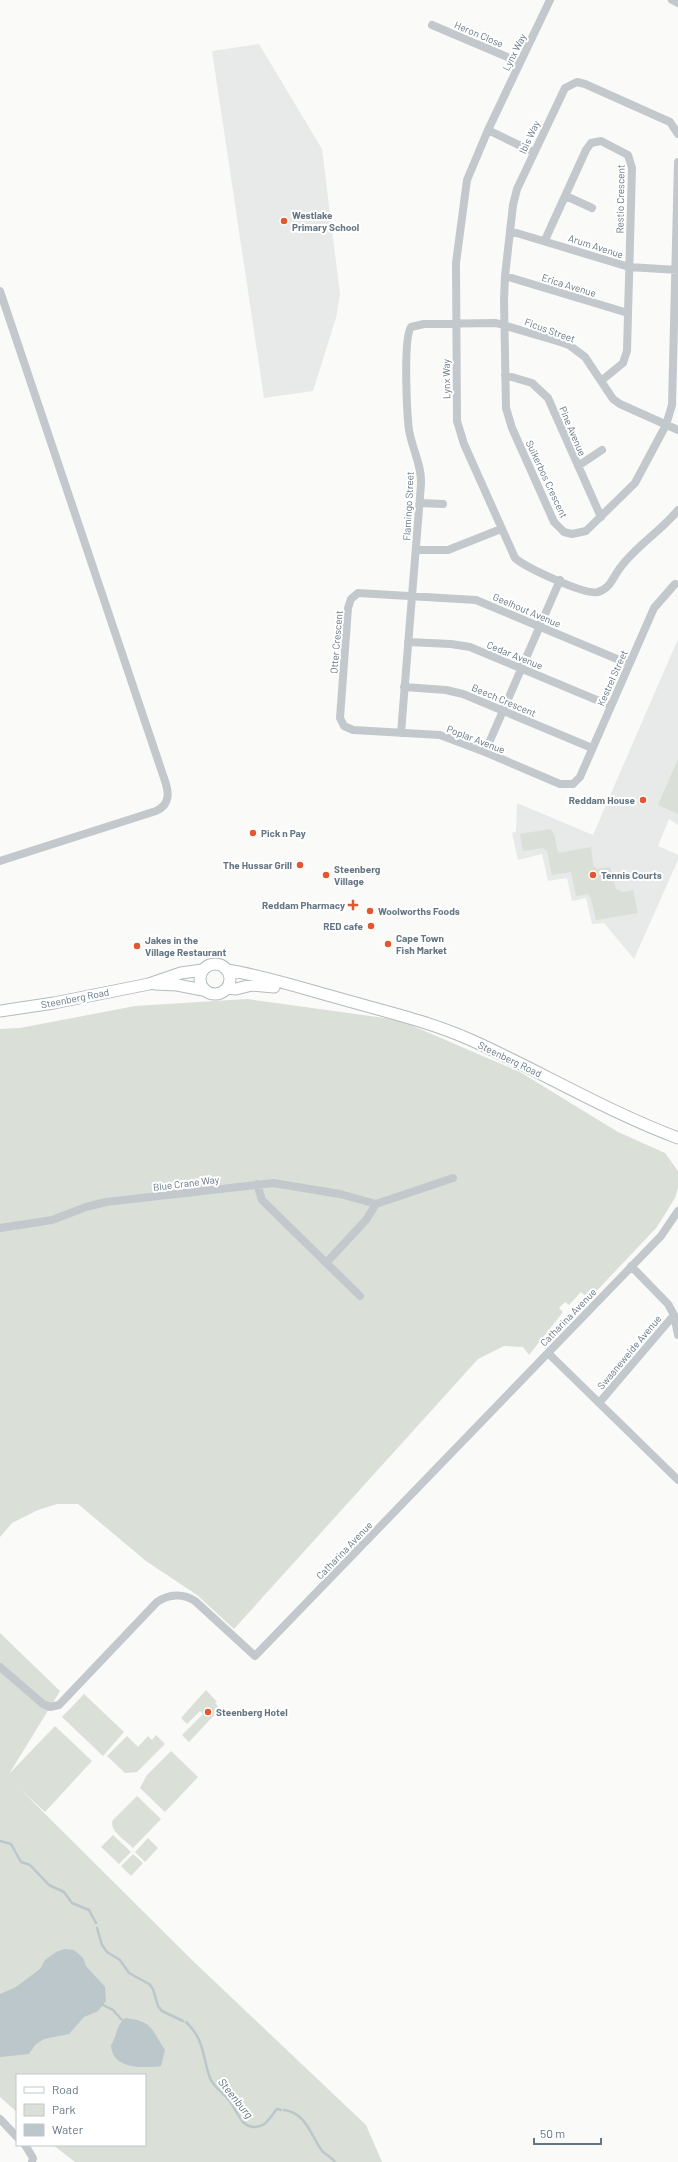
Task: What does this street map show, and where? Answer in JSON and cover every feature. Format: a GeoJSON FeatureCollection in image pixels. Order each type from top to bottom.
{"type":"FeatureCollection","features":[{"type":"Feature","properties":{"kind":"main road"},"geometry":{"type":"LineString","coordinates":[[209,964],[220,964],[227,970],[230,979],[227,988],[216,994],[203,990],[199,982],[202,970],[209,964]]}},
{"type":"Feature","properties":{"kind":"main road","name":"Steenberg Road"},"geometry":{"type":"LineString","coordinates":[[0,1011],[54,1004],[149,984],[181,973],[202,970]]}},
{"type":"Feature","properties":{"kind":"main road","name":"Steenberg Road"},"geometry":{"type":"LineString","coordinates":[[227,970],[244,972],[400,1014],[469,1039],[644,1125],[678,1138]]}},
{"type":"Feature","properties":{"kind":"main road","name":"Steenberg Road"},"geometry":{"type":"LineString","coordinates":[[149,984],[177,984],[203,990]]}},
{"type":"Feature","properties":{"kind":"main road","name":"Steenberg Road"},"geometry":{"type":"LineString","coordinates":[[227,988],[261,985],[316,996],[336,998]]}},
{"type":"Feature","properties":{"kind":"street","name":"Lynx Way"},"geometry":{"type":"LineString","coordinates":[[550,0],[519,62],[467,180],[456,262],[455,323],[457,421],[464,444],[511,552],[520,562],[589,592],[598,592],[606,588],[625,562],[678,510]]}},
{"type":"Feature","properties":{"kind":"street"},"geometry":{"type":"LineString","coordinates":[[672,0],[678,3]]}},
{"type":"Feature","properties":{"kind":"street","name":"Heron Close"},"geometry":{"type":"LineString","coordinates":[[432,25],[519,62]]}},
{"type":"Feature","properties":{"kind":"street","name":"Ibis Way"},"geometry":{"type":"LineString","coordinates":[[504,325],[506,276],[514,198],[533,152],[565,88],[577,82],[585,84],[673,124],[678,134]]}},
{"type":"Feature","properties":{"kind":"street"},"geometry":{"type":"LineString","coordinates":[[488,130],[533,152]]}},
{"type":"Feature","properties":{"kind":"street","name":"Restio Crescent"},"geometry":{"type":"LineString","coordinates":[[545,240],[586,150],[592,143],[600,141],[628,155],[632,168],[626,358],[620,367],[601,381]]}},
{"type":"Feature","properties":{"kind":"street"},"geometry":{"type":"LineString","coordinates":[[666,425],[672,405],[678,162]]}},
{"type":"Feature","properties":{"kind":"street"},"geometry":{"type":"LineString","coordinates":[[566,196],[592,208]]}},
{"type":"Feature","properties":{"kind":"street","name":"Arum Avenue"},"geometry":{"type":"LineString","coordinates":[[510,231],[545,240],[629,267],[676,270]]}},
{"type":"Feature","properties":{"kind":"street","name":"Erica Avenue"},"geometry":{"type":"LineString","coordinates":[[506,276],[628,313]]}},
{"type":"Feature","properties":{"kind":"street"},"geometry":{"type":"LineString","coordinates":[[0,291],[168,788],[168,795],[164,806],[156,811],[0,861]]}},
{"type":"Feature","properties":{"kind":"street","name":"Ficus Street"},"geometry":{"type":"LineString","coordinates":[[455,323],[496,323],[569,345],[585,357],[608,394],[620,404],[678,430]]}},
{"type":"Feature","properties":{"kind":"street","name":"Flamingo Street"},"geometry":{"type":"LineString","coordinates":[[401,733],[420,503],[420,466],[412,442],[408,414],[407,335],[411,327],[415,324],[455,323]]}},
{"type":"Feature","properties":{"kind":"street","name":"Suikerbos Crescent"},"geometry":{"type":"LineString","coordinates":[[504,325],[508,419],[554,522],[564,532],[579,534],[586,531],[634,483],[666,425]]}},
{"type":"Feature","properties":{"kind":"street","name":"Pine Avenue"},"geometry":{"type":"LineString","coordinates":[[505,374],[532,383],[543,391],[552,406],[601,517]]}},
{"type":"Feature","properties":{"kind":"street"},"geometry":{"type":"LineString","coordinates":[[578,466],[602,450]]}},
{"type":"Feature","properties":{"kind":"street"},"geometry":{"type":"LineString","coordinates":[[420,503],[443,504]]}},
{"type":"Feature","properties":{"kind":"street"},"geometry":{"type":"LineString","coordinates":[[416,550],[448,550],[501,529]]}},
{"type":"Feature","properties":{"kind":"street"},"geometry":{"type":"LineString","coordinates":[[485,752],[502,710],[560,580]]}},
{"type":"Feature","properties":{"kind":"street","name":"Kestrel Street"},"geometry":{"type":"LineString","coordinates":[[573,784],[580,777],[654,608],[675,584]]}},
{"type":"Feature","properties":{"kind":"street","name":"Otter Crescent"},"geometry":{"type":"LineString","coordinates":[[344,726],[340,718],[348,608],[351,599],[358,593],[412,595]]}},
{"type":"Feature","properties":{"kind":"street","name":"Geelhout Avenue"},"geometry":{"type":"LineString","coordinates":[[412,595],[476,600],[629,664]]}},
{"type":"Feature","properties":{"kind":"street","name":"Cedar Avenue"},"geometry":{"type":"LineString","coordinates":[[408,642],[462,645],[611,706]]}},
{"type":"Feature","properties":{"kind":"street","name":"Beech Crescent"},"geometry":{"type":"LineString","coordinates":[[404,687],[453,691],[592,748]]}},
{"type":"Feature","properties":{"kind":"street","name":"Poplar Avenue"},"geometry":{"type":"LineString","coordinates":[[344,726],[353,730],[440,735],[485,752],[560,784],[573,784]]}},
{"type":"Feature","properties":{"kind":"street"},"geometry":{"type":"LineString","coordinates":[[326,1263],[366,1220],[376,1204],[453,1178]]}},
{"type":"Feature","properties":{"kind":"street"},"geometry":{"type":"LineString","coordinates":[[257,1184],[262,1200],[360,1296]]}},
{"type":"Feature","properties":{"kind":"street","name":"Blue Crane Way"},"geometry":{"type":"LineString","coordinates":[[0,1228],[52,1220],[86,1207],[106,1202],[257,1184],[290,1185],[340,1194],[376,1204]]}},
{"type":"Feature","properties":{"kind":"street","name":"Catharina Avenue"},"geometry":{"type":"LineString","coordinates":[[0,1667],[43,1704],[50,1707],[59,1705],[157,1602],[175,1595],[186,1597],[195,1601],[255,1656],[661,1236],[678,1211]]}},
{"type":"Feature","properties":{"kind":"street"},"geometry":{"type":"LineString","coordinates":[[631,1266],[668,1304],[674,1315],[678,1335]]}},
{"type":"Feature","properties":{"kind":"street","name":"Swaaneweide Avenue"},"geometry":{"type":"LineString","coordinates":[[599,1403],[674,1315]]}},
{"type":"Feature","properties":{"kind":"street","name":"Swaaneweide Avenue"},"geometry":{"type":"LineString","coordinates":[[548,1353],[678,1480]]}},
{"type":"Feature","properties":{"kind":"street"},"geometry":{"type":"LineString","coordinates":[[0,2119],[16,2136]]}},
{"type":"Feature","properties":{"kind":"street"},"geometry":{"type":"LineString","coordinates":[[25,2146],[32,2158],[32,2162]]}},
{"type":"Feature","properties":{"kind":"shaded area","name":"Westlake Primary School"},"geometry":{"type":"Polygon","coordinates":[[[259,44],[322,149],[340,294],[336,318],[313,391],[264,398],[212,51],[259,44]]]}},
{"type":"Feature","properties":{"kind":"shaded area","name":"Reddam House"},"geometry":{"type":"Polygon","coordinates":[[[678,639],[678,825],[669,819],[658,846],[678,855],[678,860],[634,959],[604,923],[592,924],[586,898],[572,901],[567,878],[548,881],[542,854],[518,860],[512,833],[516,831],[517,803],[593,835],[678,639]]]}},
{"type":"Feature","properties":{"kind":"green space"},"geometry":{"type":"Polygon","coordinates":[[[678,759],[678,814],[658,805],[678,759]]]}},
{"type":"Feature","properties":{"kind":"green space","name":"Tennis Courts"},"geometry":{"type":"Polygon","coordinates":[[[550,829],[554,834],[558,853],[591,847],[593,865],[597,869],[610,867],[616,889],[623,892],[633,890],[638,913],[596,920],[591,899],[588,894],[576,896],[571,872],[552,875],[547,851],[543,848],[523,851],[520,834],[550,829]]]}},
{"type":"Feature","properties":{"kind":"green space"},"geometry":{"type":"Polygon","coordinates":[[[247,999],[399,1020],[520,1072],[618,1132],[665,1153],[678,1171],[678,1188],[675,1198],[657,1227],[589,1299],[581,1292],[569,1305],[565,1302],[559,1308],[563,1312],[529,1355],[523,1347],[504,1346],[478,1359],[234,1629],[197,1595],[146,1561],[78,1504],[57,1504],[38,1510],[12,1523],[0,1537],[0,1029],[20,1028],[135,1006],[247,999]]]}},
{"type":"Feature","properties":{"kind":"green space"},"geometry":{"type":"Polygon","coordinates":[[[0,1633],[60,1691],[9,1774],[55,1726],[92,1761],[45,1812],[19,1788],[194,1962],[366,2125],[382,2162],[75,2162],[54,2146],[146,2146],[146,2074],[16,2074],[16,2111],[0,2097],[0,1633]]]}},
{"type":"Feature","properties":{"kind":"green space"},"geometry":{"type":"Polygon","coordinates":[[[206,1690],[217,1702],[215,1703],[218,1706],[215,1709],[218,1711],[189,1742],[182,1735],[203,1714],[200,1711],[187,1724],[181,1718],[206,1690]]]}},
{"type":"Feature","properties":{"kind":"green space"},"geometry":{"type":"Polygon","coordinates":[[[84,1694],[124,1732],[103,1756],[62,1717],[84,1694]]]}},
{"type":"Feature","properties":{"kind":"green space"},"geometry":{"type":"Polygon","coordinates":[[[156,1735],[165,1744],[137,1772],[125,1773],[107,1756],[127,1736],[138,1747],[148,1736],[152,1740],[156,1735]]]}},
{"type":"Feature","properties":{"kind":"green space"},"geometry":{"type":"Polygon","coordinates":[[[171,1751],[198,1777],[165,1812],[140,1788],[147,1775],[171,1751]]]}},
{"type":"Feature","properties":{"kind":"green space"},"geometry":{"type":"Polygon","coordinates":[[[137,1796],[161,1819],[133,1848],[115,1831],[112,1824],[113,1820],[137,1796]]]}},
{"type":"Feature","properties":{"kind":"green space"},"geometry":{"type":"Polygon","coordinates":[[[113,1835],[131,1852],[119,1864],[101,1847],[113,1835]]]}},
{"type":"Feature","properties":{"kind":"green space"},"geometry":{"type":"Polygon","coordinates":[[[148,1838],[158,1848],[145,1862],[135,1852],[148,1838]]]}},
{"type":"Feature","properties":{"kind":"green space"},"geometry":{"type":"Polygon","coordinates":[[[133,1854],[143,1863],[131,1876],[121,1866],[133,1854]]]}},
{"type":"Feature","properties":{"kind":"water"},"geometry":{"type":"Polygon","coordinates":[[[64,1949],[74,1950],[83,1958],[86,1966],[105,1987],[106,2001],[98,2011],[84,2017],[69,2034],[44,2039],[35,2045],[29,2054],[0,2057],[0,1994],[16,1987],[40,1969],[45,1960],[56,1952],[64,1949]]]}},
{"type":"Feature","properties":{"kind":"water"},"geometry":{"type":"Polygon","coordinates":[[[125,2018],[141,2021],[154,2031],[165,2050],[161,2066],[130,2066],[117,2059],[113,2053],[111,2045],[118,2028],[125,2018]]]}},
{"type":"Feature","properties":{"kind":"waterway","name":"Steenburg"},"geometry":{"type":"LineString","coordinates":[[0,1841],[11,1844],[21,1862],[30,1865],[49,1885],[64,1892],[72,1903],[89,1910],[96,1923]]}},
{"type":"Feature","properties":{"kind":"waterway","name":"Steenburg"},"geometry":{"type":"LineString","coordinates":[[97,1928],[102,1945],[107,1952],[120,1960],[129,1973],[149,1984],[153,1989],[158,2006],[162,2011],[183,2021]]}},
{"type":"Feature","properties":{"kind":"waterway"},"geometry":{"type":"LineString","coordinates":[[103,2005],[113,2010],[122,2020]]}},
{"type":"Feature","properties":{"kind":"waterway","name":"Steenburg"},"geometry":{"type":"LineString","coordinates":[[186,2022],[197,2035],[210,2078],[216,2087],[226,2096],[243,2122],[251,2127],[260,2126],[268,2121],[277,2109],[281,2110]]}},
{"type":"Feature","properties":{"kind":"waterway","name":"Steenburg"},"geometry":{"type":"LineString","coordinates":[[284,2110],[292,2112],[308,2126],[323,2152],[335,2162]]}},
{"type":"Feature","properties":{"kind":"place","name":"Westlake Primary School"},"geometry":{"type":"Point","coordinates":[284,221]}},
{"type":"Feature","properties":{"kind":"place","name":"Reddam House"},"geometry":{"type":"Point","coordinates":[643,800]}},
{"type":"Feature","properties":{"kind":"place","name":"Pick n Pay"},"geometry":{"type":"Point","coordinates":[253,833]}},
{"type":"Feature","properties":{"kind":"place","name":"The Hussar Grill"},"geometry":{"type":"Point","coordinates":[300,865]}},
{"type":"Feature","properties":{"kind":"place","name":"Steenberg Village"},"geometry":{"type":"Point","coordinates":[326,875]}},
{"type":"Feature","properties":{"kind":"place","name":"Tennis Courts"},"geometry":{"type":"Point","coordinates":[593,875]}},
{"type":"Feature","properties":{"kind":"place","name":"Reddam Pharmacy"},"geometry":{"type":"Point","coordinates":[353,905]}},
{"type":"Feature","properties":{"kind":"place","name":"Woolworths Foods"},"geometry":{"type":"Point","coordinates":[370,911]}},
{"type":"Feature","properties":{"kind":"place","name":"RED cafe"},"geometry":{"type":"Point","coordinates":[371,926]}},
{"type":"Feature","properties":{"kind":"place","name":"Cape Town Fish Market"},"geometry":{"type":"Point","coordinates":[388,944]}},
{"type":"Feature","properties":{"kind":"place","name":"Jakes in the Village Restaurant"},"geometry":{"type":"Point","coordinates":[137,946]}},
{"type":"Feature","properties":{"kind":"place","name":"Steenberg Hotel"},"geometry":{"type":"Point","coordinates":[208,1712]}}]}
